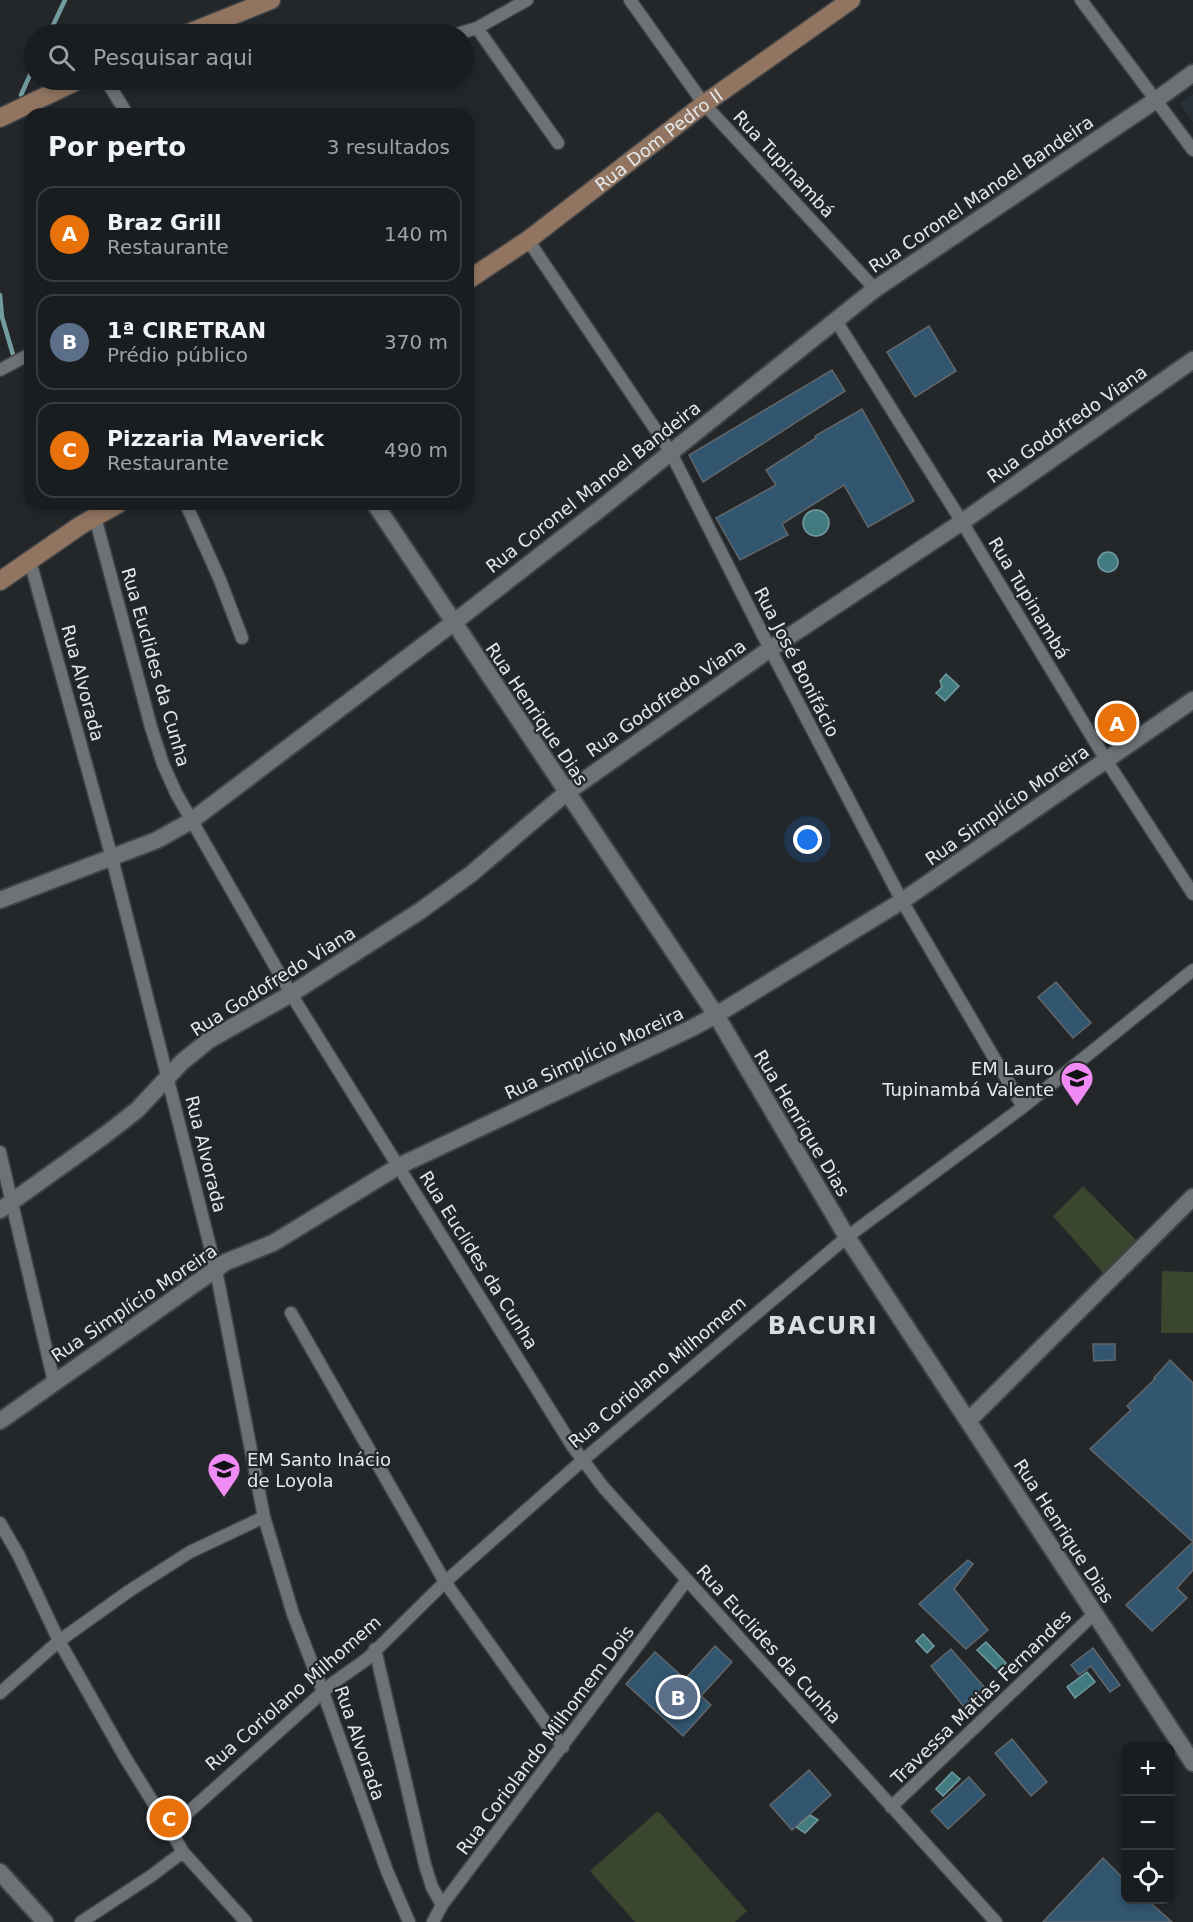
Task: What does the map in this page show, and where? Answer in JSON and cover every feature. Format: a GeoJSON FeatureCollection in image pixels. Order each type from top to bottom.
{"type":"FeatureCollection","features":[{"type":"Feature","properties":{"kind":"main road"},"geometry":{"type":"LineString","coordinates":[[211,24],[271,0]]}},
{"type":"Feature","properties":{"kind":"main road","name":"Rua Dom Pedro II"},"geometry":{"type":"LineString","coordinates":[[474,276],[528,240],[704,104],[851,0]]}},
{"type":"Feature","properties":{"kind":"main road"},"geometry":{"type":"LineString","coordinates":[[0,118],[58,90]]}},
{"type":"Feature","properties":{"kind":"main road"},"geometry":{"type":"LineString","coordinates":[[0,581],[107,510]]}},
{"type":"Feature","properties":{"kind":"street"},"geometry":{"type":"LineString","coordinates":[[474,29],[527,0]]}},
{"type":"Feature","properties":{"kind":"street","name":"Rua Tupinambá"},"geometry":{"type":"LineString","coordinates":[[630,0],[704,104],[875,288]]}},
{"type":"Feature","properties":{"kind":"street"},"geometry":{"type":"LineString","coordinates":[[1080,0],[1193,150]]}},
{"type":"Feature","properties":{"kind":"street"},"geometry":{"type":"LineString","coordinates":[[477,28],[558,143]]}},
{"type":"Feature","properties":{"kind":"street","name":"Rua Coronel Manoel Bandeira"},"geometry":{"type":"LineString","coordinates":[[0,900],[157,840],[190,821],[453,623],[875,288],[1193,73]]}},
{"type":"Feature","properties":{"kind":"street"},"geometry":{"type":"LineString","coordinates":[[112,90],[123,108]]}},
{"type":"Feature","properties":{"kind":"street","name":"Rua José Bonifácio"},"geometry":{"type":"LineString","coordinates":[[528,240],[670,452],[902,901],[1023,1107]]}},
{"type":"Feature","properties":{"kind":"street","name":"Rua Tupinambá"},"geometry":{"type":"LineString","coordinates":[[835,319],[962,522],[1106,760],[1193,894]]}},
{"type":"Feature","properties":{"kind":"street"},"geometry":{"type":"LineString","coordinates":[[0,370],[24,357]]}},
{"type":"Feature","properties":{"kind":"street","name":"Rua Godofredo Viana"},"geometry":{"type":"LineString","coordinates":[[5,1206],[137,1110],[182,1062],[209,1040],[291,994],[420,911],[471,874],[566,793],[770,649],[962,522],[1193,360]]}},
{"type":"Feature","properties":{"kind":"street"},"geometry":{"type":"LineString","coordinates":[[189,510],[220,580],[242,638]]}},
{"type":"Feature","properties":{"kind":"street","name":"Rua Henrique Dias"},"geometry":{"type":"LineString","coordinates":[[379,510],[716,1015],[847,1237],[1193,1763]]}},
{"type":"Feature","properties":{"kind":"street","name":"Rua Euclides da Cunha"},"geometry":{"type":"LineString","coordinates":[[88,521],[163,764],[190,821],[291,994],[583,1460],[604,1488],[996,1922]]}},
{"type":"Feature","properties":{"kind":"street","name":"Rua Alvorada"},"geometry":{"type":"LineString","coordinates":[[37,556],[118,855],[168,1077],[221,1266],[264,1517],[293,1614],[375,1839],[409,1922]]}},
{"type":"Feature","properties":{"kind":"street","name":"Rua Simplício Moreira"},"geometry":{"type":"LineString","coordinates":[[0,1421],[221,1266],[273,1243],[399,1166],[716,1015],[902,901],[1193,700]]}},
{"type":"Feature","properties":{"kind":"street","name":"Rua Coriolano Milhomem"},"geometry":{"type":"LineString","coordinates":[[168,1828],[333,1683],[371,1654],[445,1582],[583,1460],[847,1237],[1023,1107],[1193,970]]}},
{"type":"Feature","properties":{"kind":"street"},"geometry":{"type":"LineString","coordinates":[[0,1152],[5,1206],[54,1382]]}},
{"type":"Feature","properties":{"kind":"street"},"geometry":{"type":"LineString","coordinates":[[968,1421],[1193,1197]]}},
{"type":"Feature","properties":{"kind":"street"},"geometry":{"type":"LineString","coordinates":[[291,1313],[445,1582],[562,1747]]}},
{"type":"Feature","properties":{"kind":"street"},"geometry":{"type":"LineString","coordinates":[[0,1693],[59,1641],[129,1591],[190,1552],[264,1517]]}},
{"type":"Feature","properties":{"kind":"street"},"geometry":{"type":"LineString","coordinates":[[0,1523],[18,1554],[59,1641],[168,1828],[183,1852],[246,1922]]}},
{"type":"Feature","properties":{"kind":"street","name":"Rua Coriolando Milhomem Dois"},"geometry":{"type":"LineString","coordinates":[[434,1920],[442,1905],[687,1580]]}},
{"type":"Feature","properties":{"kind":"street","name":"Travessa Matias Fernandes"},"geometry":{"type":"LineString","coordinates":[[891,1807],[1095,1613]]}},
{"type":"Feature","properties":{"kind":"street","name":"Rua Alvorada"},"geometry":{"type":"LineString","coordinates":[[371,1654],[425,1865],[432,1887],[442,1905]]}},
{"type":"Feature","properties":{"kind":"street"},"geometry":{"type":"LineString","coordinates":[[81,1922],[152,1876],[183,1852]]}},
{"type":"Feature","properties":{"kind":"street"},"geometry":{"type":"LineString","coordinates":[[0,1872],[45,1922]]}},
{"type":"Feature","properties":{"kind":"shaded area"},"geometry":{"type":"Polygon","coordinates":[[[1193,94],[1193,122],[1180,103],[1193,94]]]}},
{"type":"Feature","properties":{"kind":"green space"},"geometry":{"type":"Polygon","coordinates":[[[1083,1186],[1136,1240],[1105,1275],[1053,1216],[1083,1186]]]}},
{"type":"Feature","properties":{"kind":"green space"},"geometry":{"type":"Polygon","coordinates":[[[1162,1271],[1193,1272],[1193,1333],[1161,1333],[1162,1271]]]}},
{"type":"Feature","properties":{"kind":"green space"},"geometry":{"type":"Polygon","coordinates":[[[658,1811],[747,1911],[735,1922],[635,1922],[590,1871],[658,1811]]]}},
{"type":"Feature","properties":{"kind":"water"},"geometry":{"type":"Polygon","coordinates":[[[816,510],[825,514],[829,523],[825,532],[816,536],[807,532],[803,523],[807,514],[816,510]]]}},
{"type":"Feature","properties":{"kind":"water"},"geometry":{"type":"Polygon","coordinates":[[[1104,552],[1112,552],[1118,558],[1118,566],[1112,572],[1104,572],[1098,566],[1098,558],[1104,552]]]}},
{"type":"Feature","properties":{"kind":"water"},"geometry":{"type":"Polygon","coordinates":[[[946,674],[959,686],[945,701],[936,693],[942,687],[940,681],[946,674]]]}},
{"type":"Feature","properties":{"kind":"water"},"geometry":{"type":"Polygon","coordinates":[[[923,1634],[934,1646],[927,1653],[916,1641],[923,1634]]]}},
{"type":"Feature","properties":{"kind":"water"},"geometry":{"type":"Polygon","coordinates":[[[986,1642],[1006,1663],[998,1671],[977,1650],[986,1642]]]}},
{"type":"Feature","properties":{"kind":"water"},"geometry":{"type":"Polygon","coordinates":[[[1087,1672],[1095,1682],[1075,1698],[1067,1687],[1087,1672]]]}},
{"type":"Feature","properties":{"kind":"water"},"geometry":{"type":"Polygon","coordinates":[[[952,1772],[960,1779],[943,1796],[936,1789],[952,1772]]]}},
{"type":"Feature","properties":{"kind":"water"},"geometry":{"type":"Polygon","coordinates":[[[810,1815],[818,1820],[805,1833],[796,1827],[810,1815]]]}},
{"type":"Feature","properties":{"kind":"building"},"geometry":{"type":"Polygon","coordinates":[[[929,326],[956,371],[915,397],[887,352],[929,326]]]}},
{"type":"Feature","properties":{"kind":"building"},"geometry":{"type":"Polygon","coordinates":[[[832,370],[845,391],[703,482],[689,455],[832,370]]]}},
{"type":"Feature","properties":{"kind":"building"},"geometry":{"type":"Polygon","coordinates":[[[862,409],[914,501],[868,527],[844,485],[782,524],[788,535],[740,560],[716,518],[776,485],[766,470],[816,438],[815,436],[862,409]]]}},
{"type":"Feature","properties":{"kind":"building"},"geometry":{"type":"Polygon","coordinates":[[[1056,982],[1091,1023],[1073,1038],[1038,997],[1056,982]]]}},
{"type":"Feature","properties":{"kind":"building"},"geometry":{"type":"Polygon","coordinates":[[[1093,1344],[1115,1344],[1115,1360],[1094,1361],[1093,1344]]]}},
{"type":"Feature","properties":{"kind":"building"},"geometry":{"type":"Polygon","coordinates":[[[1170,1360],[1193,1383],[1193,1542],[1090,1449],[1131,1410],[1127,1406],[1155,1379],[1170,1360]]]}},
{"type":"Feature","properties":{"kind":"building"},"geometry":{"type":"Polygon","coordinates":[[[1193,1542],[1193,1570],[1177,1588],[1187,1598],[1152,1631],[1126,1605],[1193,1542]]]}},
{"type":"Feature","properties":{"kind":"building"},"geometry":{"type":"Polygon","coordinates":[[[968,1560],[973,1564],[954,1589],[988,1630],[966,1649],[919,1604],[968,1560]]]}},
{"type":"Feature","properties":{"kind":"building"},"geometry":{"type":"Polygon","coordinates":[[[715,1646],[732,1662],[701,1696],[711,1705],[683,1736],[626,1684],[655,1652],[685,1679],[715,1646]]]}},
{"type":"Feature","properties":{"kind":"building"},"geometry":{"type":"Polygon","coordinates":[[[1093,1648],[1120,1685],[1110,1692],[1091,1666],[1079,1675],[1071,1665],[1093,1648]]]}},
{"type":"Feature","properties":{"kind":"building"},"geometry":{"type":"Polygon","coordinates":[[[951,1649],[985,1688],[964,1707],[931,1666],[951,1649]]]}},
{"type":"Feature","properties":{"kind":"building"},"geometry":{"type":"Polygon","coordinates":[[[1012,1739],[1047,1782],[1031,1796],[995,1753],[1012,1739]]]}},
{"type":"Feature","properties":{"kind":"building"},"geometry":{"type":"Polygon","coordinates":[[[809,1770],[831,1795],[792,1830],[770,1805],[809,1770]]]}},
{"type":"Feature","properties":{"kind":"building"},"geometry":{"type":"Polygon","coordinates":[[[969,1777],[985,1795],[948,1829],[931,1811],[969,1777]]]}},
{"type":"Feature","properties":{"kind":"building"},"geometry":{"type":"Polygon","coordinates":[[[1103,1858],[1121,1876],[1121,1904],[1152,1904],[1172,1922],[1043,1922],[1103,1858]]]}},
{"type":"Feature","properties":{"kind":"waterway"},"geometry":{"type":"LineString","coordinates":[[54,24],[65,0]]}},
{"type":"Feature","properties":{"kind":"waterway"},"geometry":{"type":"LineString","coordinates":[[21,95],[24,88]]}},
{"type":"Feature","properties":{"kind":"waterway"},"geometry":{"type":"LineString","coordinates":[[0,295],[2,317],[14,358]]}},
{"type":"Feature","properties":{"kind":"place","name":"Braz Grill"},"geometry":{"type":"Point","coordinates":[1117,723]}},
{"type":"Feature","properties":{"kind":"place","name":"EM Lauro Tupinambá Valente"},"geometry":{"type":"Point","coordinates":[1077,1107]}},
{"type":"Feature","properties":{"kind":"place","name":"EM Santo Inácio de Loyola"},"geometry":{"type":"Point","coordinates":[224,1498]}},
{"type":"Feature","properties":{"kind":"place","name":"1ª CIRETRAN"},"geometry":{"type":"Point","coordinates":[678,1697]}},
{"type":"Feature","properties":{"kind":"place","name":"Pizzaria Maverick"},"geometry":{"type":"Point","coordinates":[169,1818]}},
{"type":"Feature","properties":{"kind":"district","name":"BACURI"},"geometry":{"type":"Point","coordinates":[823,1326]}}]}
